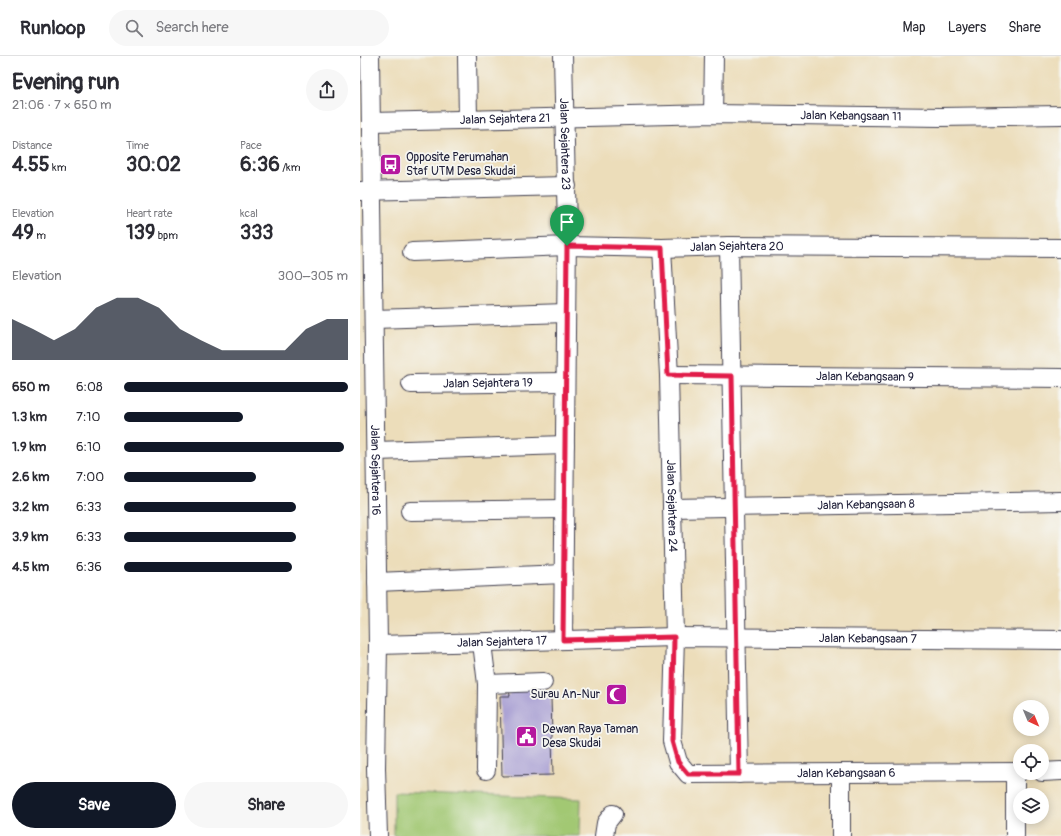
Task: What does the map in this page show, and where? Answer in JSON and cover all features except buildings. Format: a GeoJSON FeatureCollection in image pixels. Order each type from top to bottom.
{"type":"FeatureCollection","features":[{"type":"Feature","properties":{"kind":"street","name":"Jalan Sejahtera 16"},"geometry":{"type":"LineString","coordinates":[[370,56],[371,122],[366,191],[366,237],[374,319],[376,451],[368,531],[377,582],[378,645],[368,768],[378,836]]}},
{"type":"Feature","properties":{"kind":"street"},"geometry":{"type":"LineString","coordinates":[[467,56],[468,120]]}},
{"type":"Feature","properties":{"kind":"street","name":"Jalan Sejahtera 23"},"geometry":{"type":"LineString","coordinates":[[563,56],[567,186],[563,640]]}},
{"type":"Feature","properties":{"kind":"street"},"geometry":{"type":"LineString","coordinates":[[713,114],[714,56]]}},
{"type":"Feature","properties":{"kind":"street","name":"Jalan Kebangsaan 11"},"geometry":{"type":"LineString","coordinates":[[640,116],[713,114],[940,117],[1061,115]]}},
{"type":"Feature","properties":{"kind":"street","name":"Jalan Sejahtera 21"},"geometry":{"type":"LineString","coordinates":[[371,122],[640,116]]}},
{"type":"Feature","properties":{"kind":"street"},"geometry":{"type":"LineString","coordinates":[[366,191],[567,186]]}},
{"type":"Feature","properties":{"kind":"street","name":"Jalan Sejahtera 20"},"geometry":{"type":"LineString","coordinates":[[412,252],[567,246],[662,248],[729,246],[1061,248]]}},
{"type":"Feature","properties":{"kind":"street"},"geometry":{"type":"LineString","coordinates":[[729,246],[739,774]]}},
{"type":"Feature","properties":{"kind":"street","name":"Jalan Sejahtera 24"},"geometry":{"type":"LineString","coordinates":[[662,248],[672,508],[674,637],[672,741],[678,762]]}},
{"type":"Feature","properties":{"kind":"street"},"geometry":{"type":"LineString","coordinates":[[374,319],[566,313]]}},
{"type":"Feature","properties":{"kind":"street","name":"Jalan Kebangsaan 9"},"geometry":{"type":"LineString","coordinates":[[668,375],[1061,378]]}},
{"type":"Feature","properties":{"kind":"street","name":"Jalan Sejahtera 19"},"geometry":{"type":"LineString","coordinates":[[411,384],[565,382]]}},
{"type":"Feature","properties":{"kind":"street"},"geometry":{"type":"LineString","coordinates":[[376,451],[564,445]]}},
{"type":"Feature","properties":{"kind":"street","name":"Jalan Kebangsaan 8"},"geometry":{"type":"LineString","coordinates":[[672,508],[1061,501]]}},
{"type":"Feature","properties":{"kind":"street"},"geometry":{"type":"LineString","coordinates":[[410,511],[564,509]]}},
{"type":"Feature","properties":{"kind":"street"},"geometry":{"type":"LineString","coordinates":[[377,582],[564,574]]}},
{"type":"Feature","properties":{"kind":"street","name":"Jalan Kebangsaan 7"},"geometry":{"type":"LineString","coordinates":[[674,637],[1061,640]]}},
{"type":"Feature","properties":{"kind":"street","name":"Jalan Sejahtera 17"},"geometry":{"type":"LineString","coordinates":[[378,645],[674,637]]}},
{"type":"Feature","properties":{"kind":"street"},"geometry":{"type":"LineString","coordinates":[[482,643],[486,684],[486,770]]}},
{"type":"Feature","properties":{"kind":"street"},"geometry":{"type":"LineString","coordinates":[[486,684],[543,682]]}},
{"type":"Feature","properties":{"kind":"street","name":"Jalan Kebangsaan 6"},"geometry":{"type":"LineString","coordinates":[[678,762],[688,774],[1013,772]]}},
{"type":"Feature","properties":{"kind":"street"},"geometry":{"type":"LineString","coordinates":[[1049,772],[1061,771]]}},
{"type":"Feature","properties":{"kind":"street"},"geometry":{"type":"LineString","coordinates":[[841,773],[841,836]]}},
{"type":"Feature","properties":{"kind":"street"},"geometry":{"type":"LineString","coordinates":[[1015,836],[1018,780]]}},
{"type":"Feature","properties":{"kind":"street"},"geometry":{"type":"LineString","coordinates":[[604,836],[606,823],[613,814]]}},
{"type":"Feature","properties":{"kind":"green space"},"geometry":{"type":"Polygon","coordinates":[[[394,792],[581,799],[580,836],[394,836],[394,792]]]}},
{"type":"Feature","properties":{"kind":"place","name":"Opposite Perumahan Staf UTM Desa Skudai"},"geometry":{"type":"Point","coordinates":[390,164]}},
{"type":"Feature","properties":{"kind":"place","name":"Surau An-Nur"},"geometry":{"type":"Point","coordinates":[616,694]}},
{"type":"Feature","properties":{"kind":"place","name":"Dewan Raya Taman Desa Skudai"},"geometry":{"type":"Point","coordinates":[527,736]}},
{"type":"Feature","properties":{"kind":"route"},"geometry":{"type":"LineString","coordinates":[[567,246],[662,248],[668,375],[732,376],[739,774],[688,774],[678,762],[672,741],[674,637],[563,640],[567,246]]}}]}
